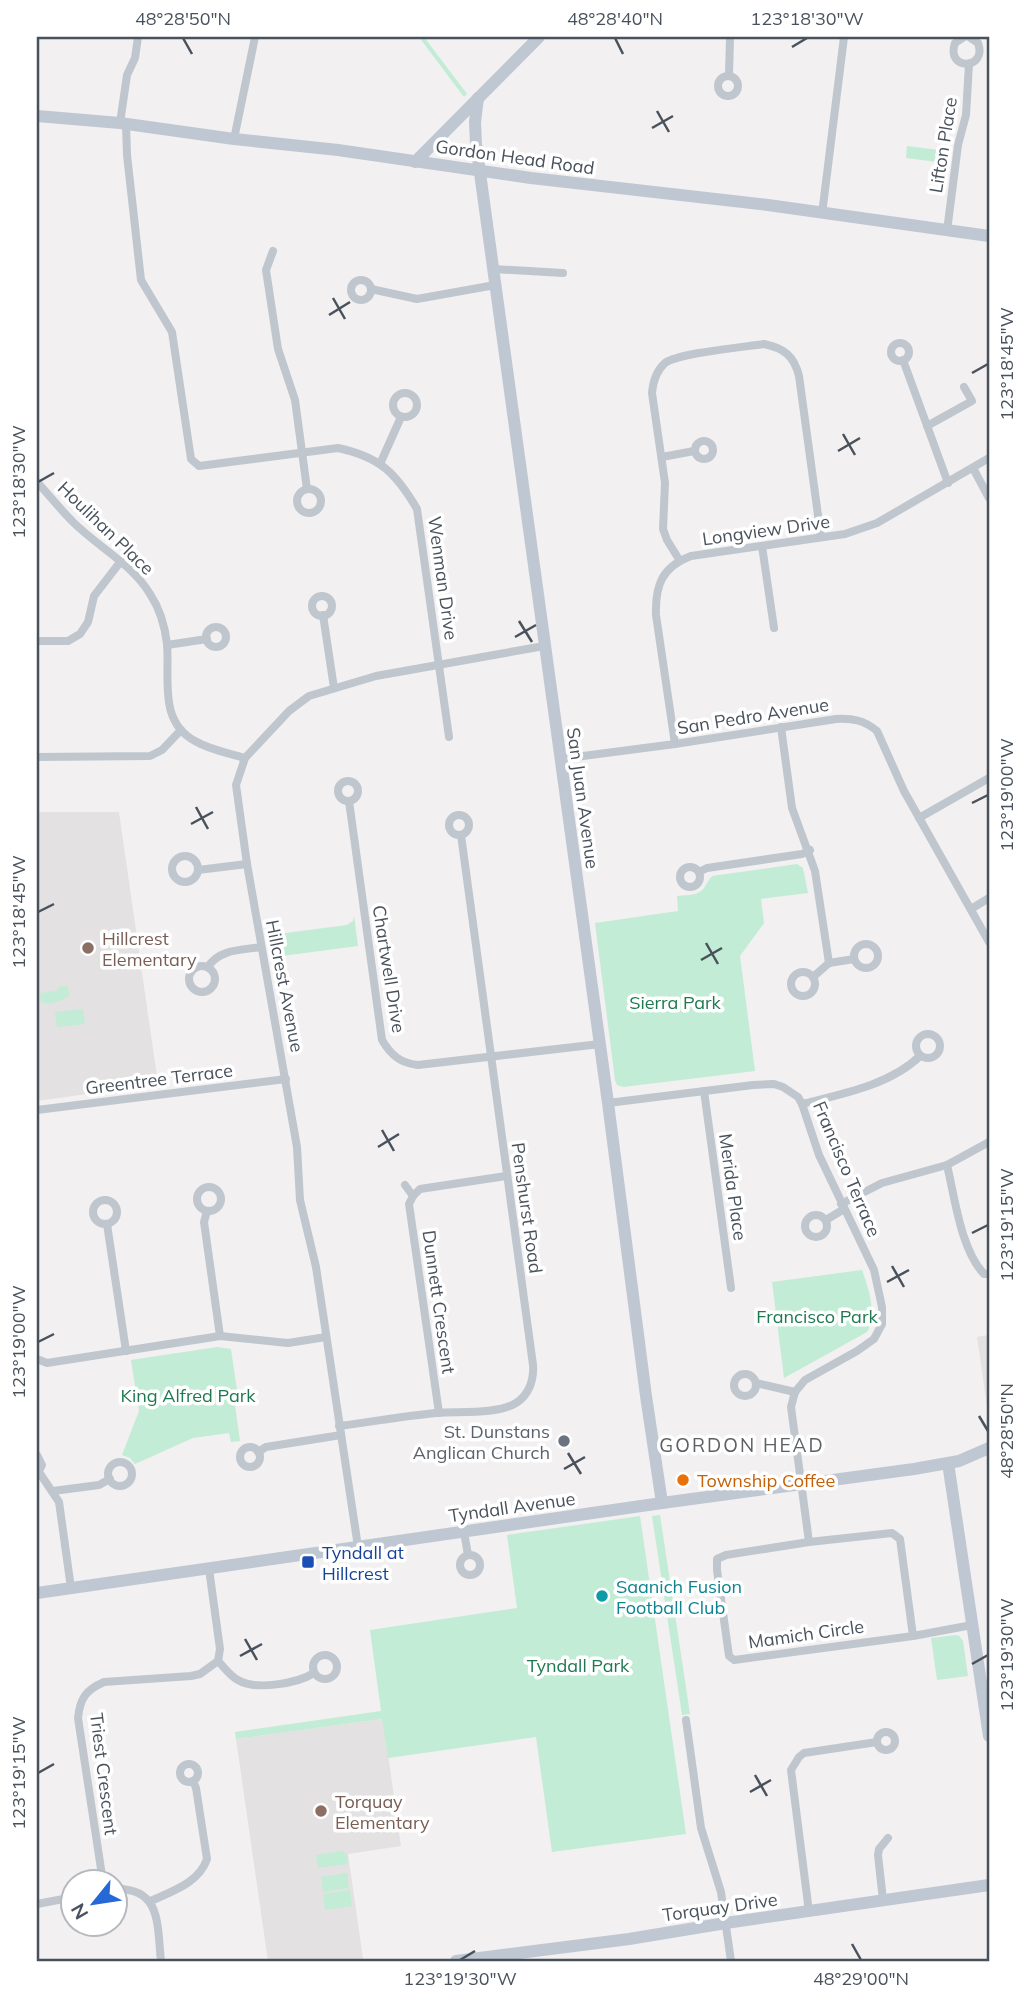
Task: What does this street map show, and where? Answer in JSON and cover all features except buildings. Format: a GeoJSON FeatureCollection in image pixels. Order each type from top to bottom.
{"type":"FeatureCollection","features":[{"type":"Feature","properties":{"kind":"street","name":"Wenman Drive"},"geometry":{"type":"LineString","coordinates":[[138,37],[135,58],[127,75],[123,124],[141,280],[172,332],[191,459],[199,466],[338,448],[359,454],[393,473],[417,509],[449,737]]}},
{"type":"Feature","properties":{"kind":"street"},"geometry":{"type":"LineString","coordinates":[[234,139],[251,50],[256,37]]}},
{"type":"Feature","properties":{"kind":"street"},"geometry":{"type":"LineString","coordinates":[[415,162],[539,37]]}},
{"type":"Feature","properties":{"kind":"street"},"geometry":{"type":"LineString","coordinates":[[729,75],[730,37]]}},
{"type":"Feature","properties":{"kind":"street"},"geometry":{"type":"LineString","coordinates":[[822,214],[844,37]]}},
{"type":"Feature","properties":{"kind":"street","name":"Lifton Place"},"geometry":{"type":"LineString","coordinates":[[964,37],[955,43],[953,51],[957,60],[969,64]]}},
{"type":"Feature","properties":{"kind":"street","name":"Lifton Place"},"geometry":{"type":"LineString","coordinates":[[969,37],[978,43],[981,51],[977,59],[969,64]]}},
{"type":"Feature","properties":{"kind":"street","name":"Lifton Place"},"geometry":{"type":"LineString","coordinates":[[947,231],[958,145],[966,115],[969,64]]}},
{"type":"Feature","properties":{"kind":"street","name":"San Juan Avenue"},"geometry":{"type":"LineString","coordinates":[[478,98],[476,144],[662,1503]]}},
{"type":"Feature","properties":{"kind":"street","name":"Gordon Head Road"},"geometry":{"type":"LineString","coordinates":[[37,116],[338,149],[531,178],[768,205],[989,236]]}},
{"type":"Feature","properties":{"kind":"street"},"geometry":{"type":"LineString","coordinates":[[273,251],[267,270],[278,349],[295,400],[307,489]]}},
{"type":"Feature","properties":{"kind":"street"},"geometry":{"type":"LineString","coordinates":[[493,268],[563,272]]}},
{"type":"Feature","properties":{"kind":"street"},"geometry":{"type":"LineString","coordinates":[[371,289],[417,299],[495,285]]}},
{"type":"Feature","properties":{"kind":"street"},"geometry":{"type":"LineString","coordinates":[[675,744],[656,615],[656,598],[662,578],[680,561],[663,528],[665,483],[652,393],[653,382],[663,365],[678,357],[764,344],[783,350],[792,358],[799,376],[821,537]]}},
{"type":"Feature","properties":{"kind":"street"},"geometry":{"type":"LineString","coordinates":[[903,360],[948,483]]}},
{"type":"Feature","properties":{"kind":"street"},"geometry":{"type":"LineString","coordinates":[[927,426],[972,401],[964,387]]}},
{"type":"Feature","properties":{"kind":"street"},"geometry":{"type":"LineString","coordinates":[[380,464],[401,417]]}},
{"type":"Feature","properties":{"kind":"street"},"geometry":{"type":"LineString","coordinates":[[662,457],[695,452]]}},
{"type":"Feature","properties":{"kind":"street","name":"Longview Drive"},"geometry":{"type":"LineString","coordinates":[[680,561],[691,556],[852,533],[877,523],[989,458]]}},
{"type":"Feature","properties":{"kind":"street"},"geometry":{"type":"LineString","coordinates":[[972,468],[989,498]]}},
{"type":"Feature","properties":{"kind":"street","name":"Houlihan Place"},"geometry":{"type":"LineString","coordinates":[[37,482],[73,523],[121,561],[138,577],[152,596],[163,620],[167,645],[167,695],[171,714],[181,730]]}},
{"type":"Feature","properties":{"kind":"street"},"geometry":{"type":"LineString","coordinates":[[762,546],[774,628]]}},
{"type":"Feature","properties":{"kind":"street"},"geometry":{"type":"LineString","coordinates":[[37,641],[68,641],[80,634],[88,622],[94,596],[121,561]]}},
{"type":"Feature","properties":{"kind":"street"},"geometry":{"type":"LineString","coordinates":[[323,615],[334,688]]}},
{"type":"Feature","properties":{"kind":"street"},"geometry":{"type":"LineString","coordinates":[[167,645],[206,639]]}},
{"type":"Feature","properties":{"kind":"street","name":"Hillcrest Avenue"},"geometry":{"type":"LineString","coordinates":[[358,1547],[316,1267],[300,1200],[297,1147],[247,864],[236,785],[245,758],[289,711],[309,696],[376,676],[544,646]]}},
{"type":"Feature","properties":{"kind":"street","name":"San Pedro Avenue"},"geometry":{"type":"LineString","coordinates":[[560,759],[846,718],[860,720],[877,731],[895,773],[989,942]]}},
{"type":"Feature","properties":{"kind":"street"},"geometry":{"type":"LineString","coordinates":[[781,727],[792,808],[816,871],[829,964]]}},
{"type":"Feature","properties":{"kind":"street"},"geometry":{"type":"LineString","coordinates":[[37,757],[149,757],[162,750],[181,730],[193,741],[245,758]]}},
{"type":"Feature","properties":{"kind":"street"},"geometry":{"type":"LineString","coordinates":[[919,818],[989,778]]}},
{"type":"Feature","properties":{"kind":"street","name":"Chartwell Drive"},"geometry":{"type":"LineString","coordinates":[[349,801],[382,1040],[389,1052],[406,1063],[418,1065],[600,1044]]}},
{"type":"Feature","properties":{"kind":"street","name":"Penshurst Road"},"geometry":{"type":"LineString","coordinates":[[258,1452],[266,1447],[340,1431],[439,1413],[462,1414],[510,1406],[524,1396],[532,1382],[533,1365],[461,835]]}},
{"type":"Feature","properties":{"kind":"street"},"geometry":{"type":"LineString","coordinates":[[699,872],[707,868],[803,854],[810,850]]}},
{"type":"Feature","properties":{"kind":"street"},"geometry":{"type":"LineString","coordinates":[[198,870],[247,864]]}},
{"type":"Feature","properties":{"kind":"street"},"geometry":{"type":"LineString","coordinates":[[971,909],[989,898]]}},
{"type":"Feature","properties":{"kind":"street"},"geometry":{"type":"LineString","coordinates":[[208,967],[220,955],[261,947]]}},
{"type":"Feature","properties":{"kind":"street"},"geometry":{"type":"LineString","coordinates":[[813,977],[829,964],[855,959]]}},
{"type":"Feature","properties":{"kind":"street"},"geometry":{"type":"LineString","coordinates":[[803,1104],[871,1085],[914,1063],[920,1056]]}},
{"type":"Feature","properties":{"kind":"street","name":"Greentree Terrace"},"geometry":{"type":"LineString","coordinates":[[37,1110],[286,1079]]}},
{"type":"Feature","properties":{"kind":"street","name":"Francisco Terrace"},"geometry":{"type":"LineString","coordinates":[[608,1103],[774,1084],[791,1092],[803,1104],[819,1155],[874,1270],[882,1307],[882,1324],[874,1339],[805,1380],[795,1392]]}},
{"type":"Feature","properties":{"kind":"street","name":"Merida Place"},"geometry":{"type":"LineString","coordinates":[[704,1091],[731,1288]]}},
{"type":"Feature","properties":{"kind":"street"},"geometry":{"type":"LineString","coordinates":[[826,1220],[843,1206],[882,1183],[947,1166],[989,1142]]}},
{"type":"Feature","properties":{"kind":"street"},"geometry":{"type":"LineString","coordinates":[[947,1166],[968,1250],[975,1265],[984,1274],[989,1274]]}},
{"type":"Feature","properties":{"kind":"street"},"geometry":{"type":"LineString","coordinates":[[405,1185],[413,1196],[420,1189],[506,1177]]}},
{"type":"Feature","properties":{"kind":"street","name":"Dunnett Crescent"},"geometry":{"type":"LineString","coordinates":[[413,1196],[409,1204],[439,1413]]}},
{"type":"Feature","properties":{"kind":"street"},"geometry":{"type":"LineString","coordinates":[[206,1211],[204,1222],[220,1336]]}},
{"type":"Feature","properties":{"kind":"street"},"geometry":{"type":"LineString","coordinates":[[107,1224],[126,1351]]}},
{"type":"Feature","properties":{"kind":"street"},"geometry":{"type":"LineString","coordinates":[[37,1359],[47,1363],[220,1336],[288,1343],[326,1337]]}},
{"type":"Feature","properties":{"kind":"street"},"geometry":{"type":"LineString","coordinates":[[756,1383],[795,1392],[791,1407],[809,1542]]}},
{"type":"Feature","properties":{"kind":"street","name":"Tyndall Avenue"},"geometry":{"type":"LineString","coordinates":[[37,1593],[948,1463],[989,1448]]}},
{"type":"Feature","properties":{"kind":"street"},"geometry":{"type":"LineString","coordinates":[[37,1455],[42,1465],[38,1473],[59,1502],[71,1588]]}},
{"type":"Feature","properties":{"kind":"street"},"geometry":{"type":"LineString","coordinates":[[948,1463],[972,1625],[986,1697],[989,1736]]}},
{"type":"Feature","properties":{"kind":"street"},"geometry":{"type":"LineString","coordinates":[[53,1492],[99,1485],[110,1479]]}},
{"type":"Feature","properties":{"kind":"street"},"geometry":{"type":"LineString","coordinates":[[464,1532],[468,1555]]}},
{"type":"Feature","properties":{"kind":"street","name":"Mamich Circle"},"geometry":{"type":"LineString","coordinates":[[913,1636],[900,1539],[892,1533],[809,1542],[726,1555],[717,1559],[716,1570],[729,1656],[734,1660],[913,1636],[972,1625]]}},
{"type":"Feature","properties":{"kind":"street"},"geometry":{"type":"LineString","coordinates":[[209,1569],[220,1649],[218,1661],[238,1680],[248,1685],[259,1686],[304,1679],[314,1673]]}},
{"type":"Feature","properties":{"kind":"street","name":"Triest Crescent"},"geometry":{"type":"LineString","coordinates":[[101,1868],[78,1718],[80,1702],[96,1685],[104,1682],[191,1676],[200,1674],[218,1661]]}},
{"type":"Feature","properties":{"kind":"street"},"geometry":{"type":"LineString","coordinates":[[686,1720],[701,1827],[717,1879],[731,1961]]}},
{"type":"Feature","properties":{"kind":"street"},"geometry":{"type":"LineString","coordinates":[[809,1912],[790,1770],[804,1753],[877,1742]]}},
{"type":"Feature","properties":{"kind":"street"},"geometry":{"type":"LineString","coordinates":[[151,1902],[194,1880],[204,1869],[207,1859],[193,1781]]}},
{"type":"Feature","properties":{"kind":"street"},"geometry":{"type":"LineString","coordinates":[[883,1900],[878,1855],[879,1849],[888,1838]]}},
{"type":"Feature","properties":{"kind":"street","name":"Torquay Drive"},"geometry":{"type":"LineString","coordinates":[[456,1961],[989,1885]]}},
{"type":"Feature","properties":{"kind":"street"},"geometry":{"type":"LineString","coordinates":[[130,1889],[151,1902],[156,1916],[161,1961]]}},
{"type":"Feature","properties":{"kind":"street"},"geometry":{"type":"LineString","coordinates":[[37,1904],[60,1900]]}},
{"type":"Feature","properties":{"kind":"shaded area","name":"Hillcrest Elementary"},"geometry":{"type":"Polygon","coordinates":[[[37,812],[119,812],[158,1084],[37,1101],[37,812]]]}},
{"type":"Feature","properties":{"kind":"shaded area"},"geometry":{"type":"Polygon","coordinates":[[[989,1335],[989,1421],[977,1337],[989,1335]]]}},
{"type":"Feature","properties":{"kind":"shaded area","name":"Torquay Elementary"},"geometry":{"type":"Polygon","coordinates":[[[383,1719],[401,1846],[348,1854],[363,1959],[268,1961],[236,1739],[383,1719]]]}},
{"type":"Feature","properties":{"kind":"green space"},"geometry":{"type":"Polygon","coordinates":[[[419,37],[424,37],[467,94],[464,97],[419,37]]]}},
{"type":"Feature","properties":{"kind":"green space"},"geometry":{"type":"Polygon","coordinates":[[[907,146],[947,151],[945,163],[906,158],[907,146]]]}},
{"type":"Feature","properties":{"kind":"green space","name":"Sierra Park"},"geometry":{"type":"Polygon","coordinates":[[[797,864],[803,868],[808,893],[761,899],[764,923],[740,956],[755,1071],[623,1087],[617,1085],[595,923],[678,911],[677,896],[699,893],[712,876],[797,864]]]}},
{"type":"Feature","properties":{"kind":"green space"},"geometry":{"type":"Polygon","coordinates":[[[354,915],[358,946],[274,957],[270,935],[347,925],[353,921],[354,915]]]}},
{"type":"Feature","properties":{"kind":"green space"},"geometry":{"type":"Polygon","coordinates":[[[61,986],[68,986],[69,997],[52,1003],[41,1002],[40,993],[56,991],[61,986]]]}},
{"type":"Feature","properties":{"kind":"green space"},"geometry":{"type":"Polygon","coordinates":[[[83,1009],[85,1024],[57,1027],[55,1012],[83,1009]]]}},
{"type":"Feature","properties":{"kind":"green space","name":"Francisco Park"},"geometry":{"type":"Polygon","coordinates":[[[862,1270],[872,1309],[867,1332],[784,1378],[772,1282],[862,1270]]]}},
{"type":"Feature","properties":{"kind":"green space","name":"King Alfred Park"},"geometry":{"type":"Polygon","coordinates":[[[217,1347],[231,1349],[239,1404],[235,1405],[240,1441],[231,1442],[229,1433],[193,1438],[135,1464],[122,1455],[139,1411],[131,1360],[217,1347]]]}},
{"type":"Feature","properties":{"kind":"green space","name":"Tyndall Park"},"geometry":{"type":"Polygon","coordinates":[[[660,1515],[690,1714],[682,1715],[652,1516],[660,1515]]]}},
{"type":"Feature","properties":{"kind":"green space","name":"Tyndall Park"},"geometry":{"type":"Polygon","coordinates":[[[640,1516],[686,1834],[552,1852],[536,1737],[388,1758],[382,1719],[236,1739],[235,1732],[381,1711],[370,1630],[517,1608],[507,1535],[640,1516]]]}},
{"type":"Feature","properties":{"kind":"green space"},"geometry":{"type":"Polygon","coordinates":[[[956,1635],[963,1641],[968,1676],[937,1680],[931,1638],[956,1635]]]}},
{"type":"Feature","properties":{"kind":"green space"},"geometry":{"type":"Polygon","coordinates":[[[342,1851],[347,1855],[348,1864],[318,1868],[316,1855],[342,1851]]]}},
{"type":"Feature","properties":{"kind":"green space"},"geometry":{"type":"Polygon","coordinates":[[[347,1873],[349,1888],[323,1892],[321,1877],[347,1873]]]}},
{"type":"Feature","properties":{"kind":"green space"},"geometry":{"type":"Polygon","coordinates":[[[350,1890],[352,1906],[325,1910],[323,1894],[350,1890]]]}},
{"type":"Feature","properties":{"kind":"place","name":"Hillcrest Elementary"},"geometry":{"type":"Point","coordinates":[88,948]}},
{"type":"Feature","properties":{"kind":"place","name":"St. Dunstans Anglican Church"},"geometry":{"type":"Point","coordinates":[564,1441]}},
{"type":"Feature","properties":{"kind":"place","name":"Township Coffee"},"geometry":{"type":"Point","coordinates":[683,1480]}},
{"type":"Feature","properties":{"kind":"place","name":"Tyndall at Hillcrest"},"geometry":{"type":"Point","coordinates":[308,1562]}},
{"type":"Feature","properties":{"kind":"place","name":"Saanich Fusion Football Club"},"geometry":{"type":"Point","coordinates":[602,1596]}},
{"type":"Feature","properties":{"kind":"place","name":"Torquay Elementary"},"geometry":{"type":"Point","coordinates":[321,1811]}},
{"type":"Feature","properties":{"kind":"district","name":"GORDON HEAD"},"geometry":{"type":"Point","coordinates":[742,1445]}}]}
